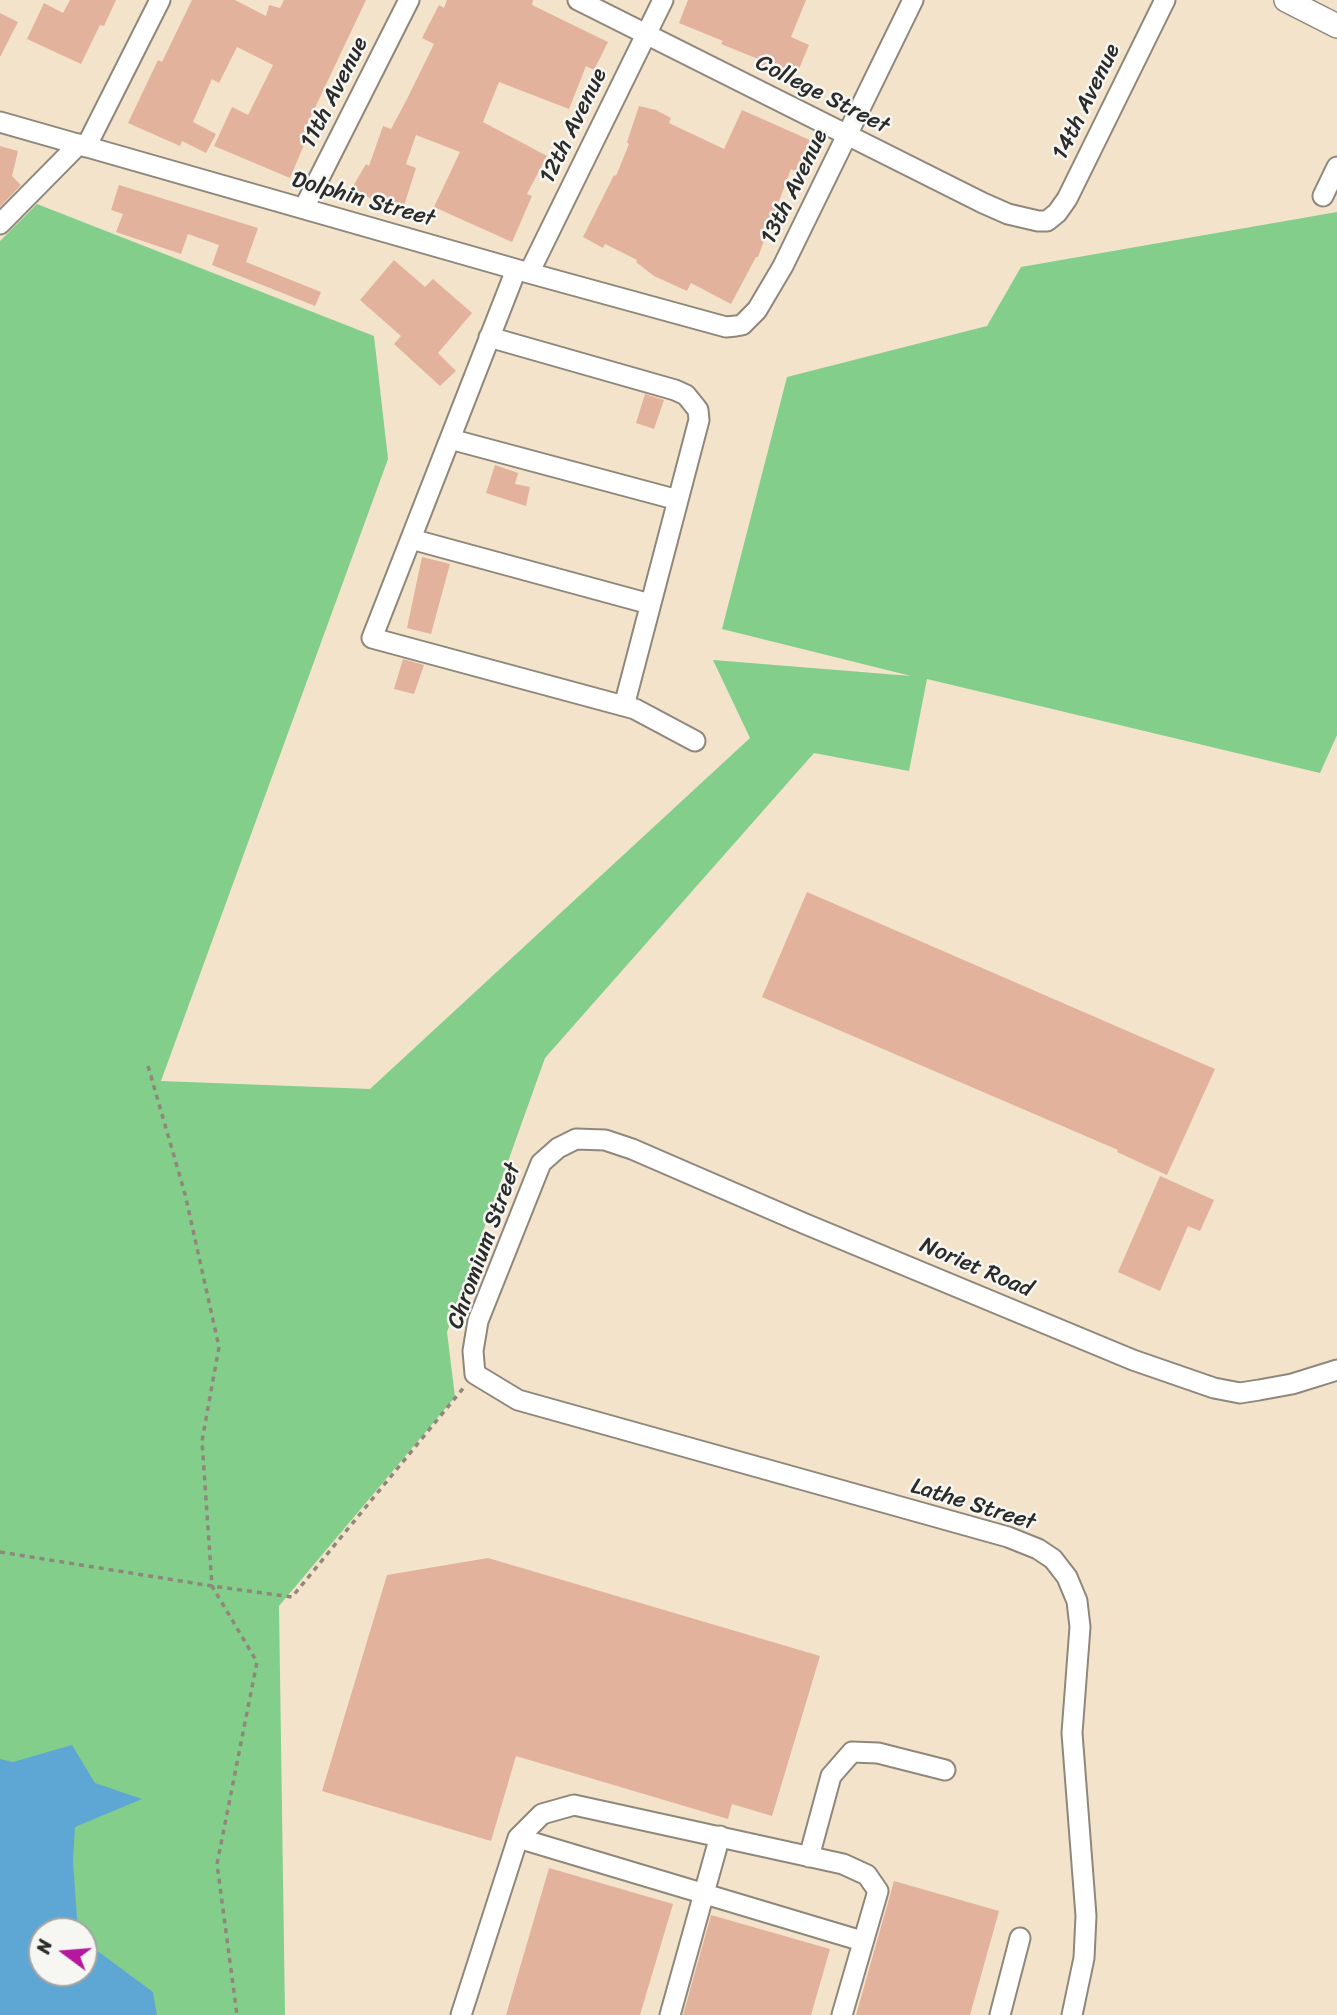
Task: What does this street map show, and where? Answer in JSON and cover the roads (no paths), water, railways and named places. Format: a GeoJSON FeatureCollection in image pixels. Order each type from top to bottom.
{"type":"FeatureCollection","features":[{"type":"Feature","properties":{"kind":"main road"},"geometry":{"type":"LineString","coordinates":[[1286,0],[1337,26]]}},
{"type":"Feature","properties":{"kind":"street"},"geometry":{"type":"LineString","coordinates":[[0,224],[83,146],[160,0]]}},
{"type":"Feature","properties":{"kind":"street","name":"11th Avenue"},"geometry":{"type":"LineString","coordinates":[[304,208],[409,0]]}},
{"type":"Feature","properties":{"kind":"street","name":"College Street"},"geometry":{"type":"LineString","coordinates":[[578,0],[1008,214],[1027,220],[1047,221]]}},
{"type":"Feature","properties":{"kind":"street","name":"12th Avenue"},"geometry":{"type":"LineString","coordinates":[[624,706],[372,638],[489,337],[663,0]]}},
{"type":"Feature","properties":{"kind":"street","name":"13th Avenue"},"geometry":{"type":"LineString","coordinates":[[712,323],[726,327],[742,325],[757,310],[783,267],[913,0]]}},
{"type":"Feature","properties":{"kind":"street","name":"14th Avenue"},"geometry":{"type":"LineString","coordinates":[[1047,221],[1067,199],[1165,0]]}},
{"type":"Feature","properties":{"kind":"street","name":"Dolphin Street"},"geometry":{"type":"LineString","coordinates":[[0,121],[522,272],[712,323]]}},
{"type":"Feature","properties":{"kind":"street"},"geometry":{"type":"LineString","coordinates":[[1323,196],[1337,167]]}},
{"type":"Feature","properties":{"kind":"street"},"geometry":{"type":"LineString","coordinates":[[489,337],[686,395],[698,410],[699,420],[624,706],[635,709],[695,741]]}},
{"type":"Feature","properties":{"kind":"street"},"geometry":{"type":"LineString","coordinates":[[450,439],[678,500]]}},
{"type":"Feature","properties":{"kind":"street"},"geometry":{"type":"LineString","coordinates":[[411,538],[650,604]]}},
{"type":"Feature","properties":{"kind":"street","name":"Chromium Street"},"geometry":{"type":"LineString","coordinates":[[475,1374],[473,1351],[478,1321],[541,1163],[576,1139],[605,1140]]}},
{"type":"Feature","properties":{"kind":"street","name":"Noriet Road"},"geometry":{"type":"LineString","coordinates":[[605,1140],[1133,1360],[1201,1384],[1240,1393],[1292,1384],[1337,1370]]}},
{"type":"Feature","properties":{"kind":"street","name":"Lathe Street"},"geometry":{"type":"LineString","coordinates":[[475,1374],[518,1400],[1008,1537],[1038,1549],[1053,1559],[1067,1577],[1077,1601],[1080,1627],[1072,1733],[1086,1916],[1084,1958],[1072,2015]]}},
{"type":"Feature","properties":{"kind":"street"},"geometry":{"type":"LineString","coordinates":[[809,1857],[831,1776],[852,1752],[878,1753],[945,1770]]}},
{"type":"Feature","properties":{"kind":"street"},"geometry":{"type":"LineString","coordinates":[[461,2015],[518,1838],[542,1814],[573,1805],[843,1864],[867,1875],[878,1891],[842,2015]]}},
{"type":"Feature","properties":{"kind":"street"},"geometry":{"type":"LineString","coordinates":[[670,2015],[720,1836]]}},
{"type":"Feature","properties":{"kind":"street"},"geometry":{"type":"LineString","coordinates":[[518,1838],[862,1941]]}},
{"type":"Feature","properties":{"kind":"street"},"geometry":{"type":"LineString","coordinates":[[1000,2015],[1020,1938]]}},
{"type":"Feature","properties":{"kind":"water"},"geometry":{"type":"Polygon","coordinates":[[[72,1745],[95,1783],[142,1799],[75,1827],[73,1861],[77,1917],[28,1917],[28,1987],[98,1987],[98,1951],[153,1992],[157,2015],[0,2015],[0,1759],[13,1762],[72,1745]]]}}]}
